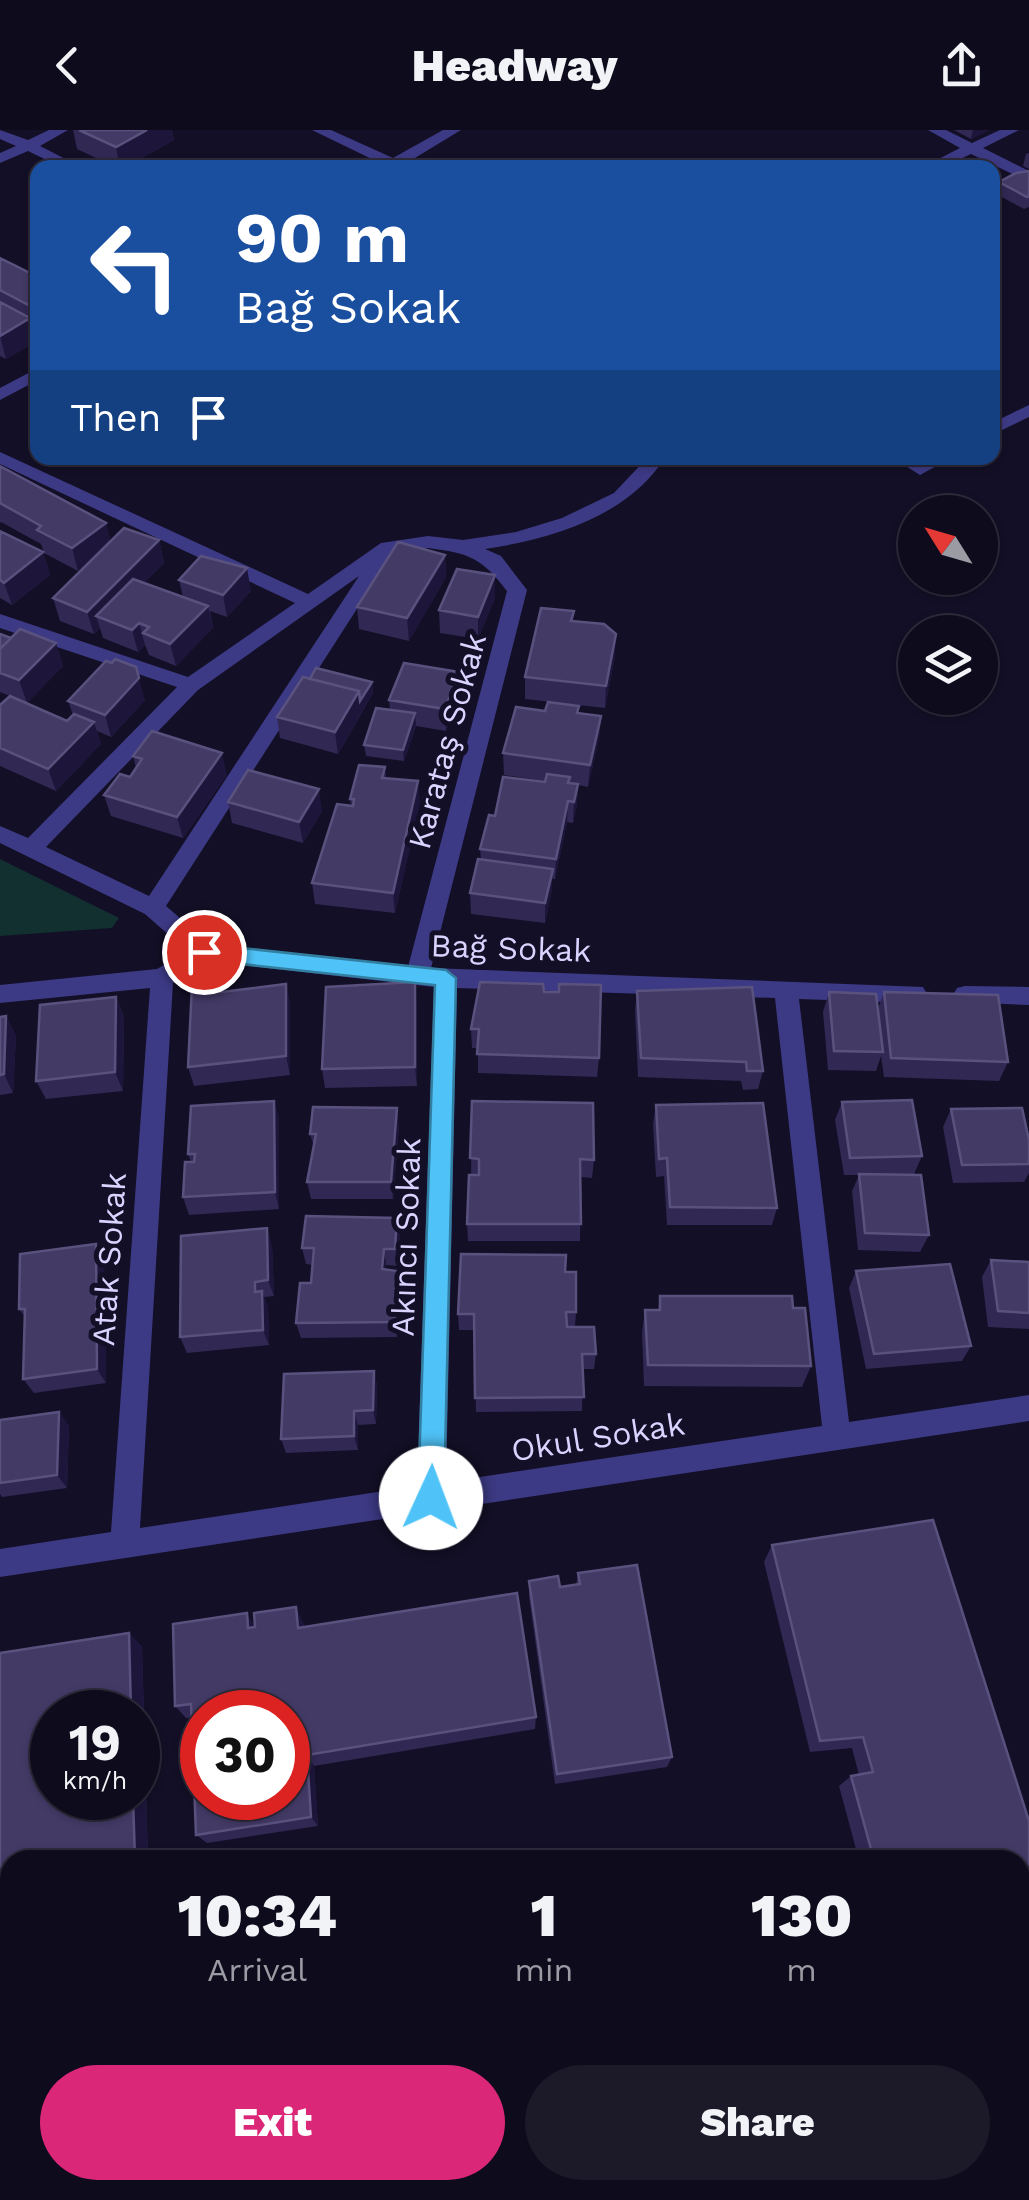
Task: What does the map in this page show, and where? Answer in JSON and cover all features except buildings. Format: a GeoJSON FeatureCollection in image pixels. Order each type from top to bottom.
{"type":"FeatureCollection","features":[{"type":"Feature","properties":{"kind":"street"},"geometry":{"type":"LineString","coordinates":[[0,160],[61,130]]}},
{"type":"Feature","properties":{"kind":"street"},"geometry":{"type":"LineString","coordinates":[[319,130],[382,160]]}},
{"type":"Feature","properties":{"kind":"street"},"geometry":{"type":"LineString","coordinates":[[404,160],[454,130]]}},
{"type":"Feature","properties":{"kind":"street"},"geometry":{"type":"LineString","coordinates":[[936,130],[995,160]]}},
{"type":"Feature","properties":{"kind":"street"},"geometry":{"type":"LineString","coordinates":[[947,160],[1012,130]]}},
{"type":"Feature","properties":{"kind":"street"},"geometry":{"type":"LineString","coordinates":[[0,132],[59,160]]}},
{"type":"Feature","properties":{"kind":"street"},"geometry":{"type":"LineString","coordinates":[[1000,162],[1029,177]]}},
{"type":"Feature","properties":{"kind":"street"},"geometry":{"type":"LineString","coordinates":[[0,395],[30,377]]}},
{"type":"Feature","properties":{"kind":"street"},"geometry":{"type":"LineString","coordinates":[[1000,426],[1029,410]]}},
{"type":"Feature","properties":{"kind":"street"},"geometry":{"type":"LineString","coordinates":[[0,457],[307,601]]}},
{"type":"Feature","properties":{"kind":"street"},"geometry":{"type":"LineString","coordinates":[[31,849],[190,685],[388,547],[428,542],[463,546],[518,538],[568,522],[620,497],[650,465]]}},
{"type":"Feature","properties":{"kind":"street","name":"Karataş Sokak"},"geometry":{"type":"LineString","coordinates":[[416,976],[517,590],[494,560],[463,546]]}},
{"type":"Feature","properties":{"kind":"street"},"geometry":{"type":"LineString","coordinates":[[153,908],[388,547]]}},
{"type":"Feature","properties":{"kind":"street"},"geometry":{"type":"LineString","coordinates":[[0,620],[190,685]]}},
{"type":"Feature","properties":{"kind":"street"},"geometry":{"type":"LineString","coordinates":[[0,834],[153,908],[204,952],[162,978],[0,994]]}},
{"type":"Feature","properties":{"kind":"street","name":"Bağ Sokak"},"geometry":{"type":"LineString","coordinates":[[204,952],[446,978],[1028,997]]}},
{"type":"Feature","properties":{"kind":"street","name":"Atak Sokak"},"geometry":{"type":"LineString","coordinates":[[125,1544],[162,978]]}},
{"type":"Feature","properties":{"kind":"street","name":"Akıncı Sokak"},"geometry":{"type":"LineString","coordinates":[[431,1498],[446,978]]}},
{"type":"Feature","properties":{"kind":"street"},"geometry":{"type":"LineString","coordinates":[[786,991],[837,1437]]}},
{"type":"Feature","properties":{"kind":"street","name":"Okul Sokak"},"geometry":{"type":"LineString","coordinates":[[0,1563],[1029,1408]]}},
{"type":"Feature","properties":{"kind":"green space"},"geometry":{"type":"Polygon","coordinates":[[[0,859],[119,918],[112,928],[0,936],[0,859]]]}},
{"type":"Feature","properties":{"kind":"route"},"geometry":{"type":"LineString","coordinates":[[204,952],[446,978],[431,1498]]}}]}
